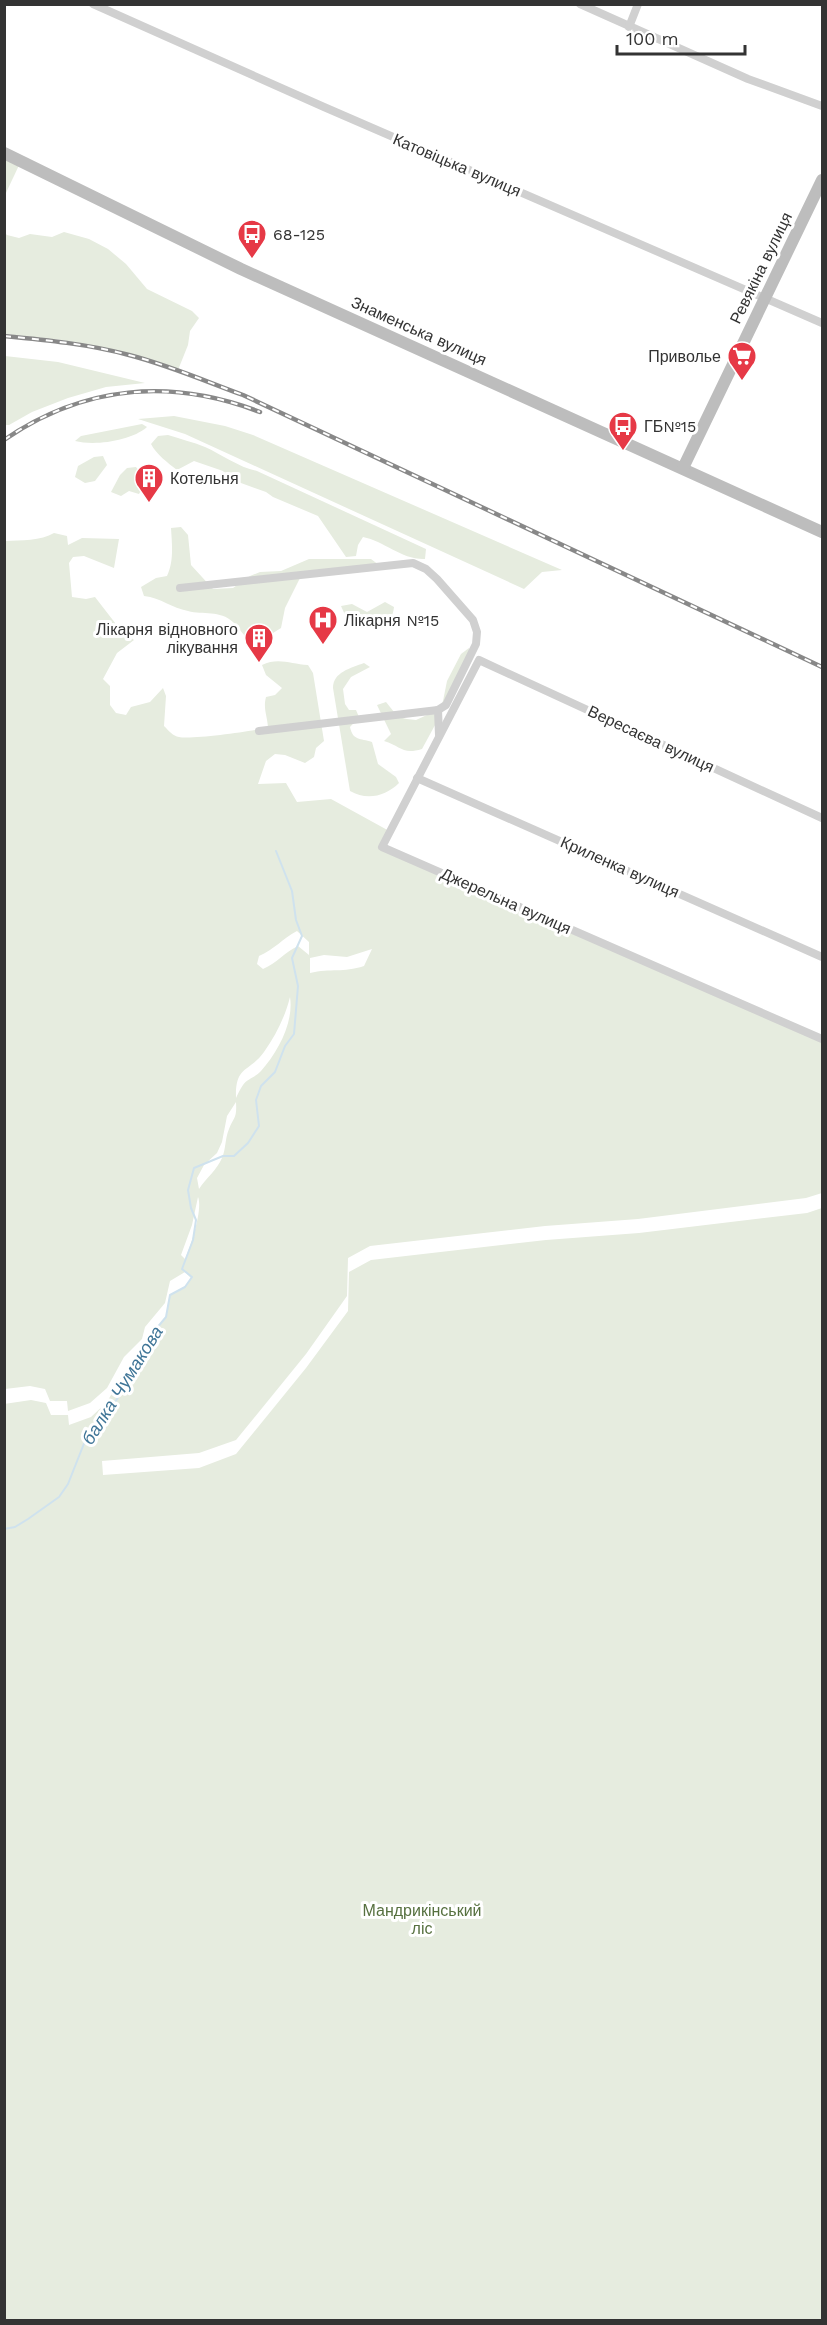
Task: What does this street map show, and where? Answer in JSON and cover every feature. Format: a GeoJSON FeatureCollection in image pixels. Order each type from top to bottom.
{"type":"FeatureCollection","features":[{"type":"Feature","properties":{"kind":"main road","name":"Знаменська вулиця"},"geometry":{"type":"LineString","coordinates":[[4,153],[241,269],[822,532]]}},
{"type":"Feature","properties":{"kind":"main road","name":"Ревякіна вулиця"},"geometry":{"type":"LineString","coordinates":[[683,468],[822,180]]}},
{"type":"Feature","properties":{"kind":"street","name":"Катовіцька вулиця"},"geometry":{"type":"LineString","coordinates":[[93,4],[822,323]]}},
{"type":"Feature","properties":{"kind":"street"},"geometry":{"type":"LineString","coordinates":[[580,4],[748,79],[822,106]]}},
{"type":"Feature","properties":{"kind":"street"},"geometry":{"type":"LineString","coordinates":[[629,27],[638,4]]}},
{"type":"Feature","properties":{"kind":"street"},"geometry":{"type":"LineString","coordinates":[[180,588],[412,563],[426,569],[473,620],[477,632],[476,644],[446,705],[438,710],[260,731]]}},
{"type":"Feature","properties":{"kind":"street","name":"Джерельна вулиця"},"geometry":{"type":"LineString","coordinates":[[479,660],[382,847],[822,1039]]}},
{"type":"Feature","properties":{"kind":"street","name":"Вересаєва вулиця"},"geometry":{"type":"LineString","coordinates":[[479,660],[822,818]]}},
{"type":"Feature","properties":{"kind":"street"},"geometry":{"type":"LineString","coordinates":[[438,710],[439,736]]}},
{"type":"Feature","properties":{"kind":"street","name":"Криленка вулиця"},"geometry":{"type":"LineString","coordinates":[[417,778],[822,957]]}},
{"type":"Feature","properties":{"kind":"green space"},"geometry":{"type":"Polygon","coordinates":[[[5,153],[21,161],[5,195],[5,153]]]}},
{"type":"Feature","properties":{"kind":"green space"},"geometry":{"type":"Polygon","coordinates":[[[4,232],[19,238],[30,234],[52,237],[64,232],[89,239],[108,249],[126,264],[147,289],[192,311],[199,318],[190,331],[188,345],[178,370],[127,354],[62,340],[5,334],[4,232]]]}},
{"type":"Feature","properties":{"kind":"green space"},"geometry":{"type":"Polygon","coordinates":[[[5,356],[58,362],[145,383],[106,387],[68,398],[5,425],[5,356]]]}},
{"type":"Feature","properties":{"kind":"green space"},"geometry":{"type":"Polygon","coordinates":[[[174,416],[225,426],[253,435],[562,570],[542,572],[524,589],[185,434],[138,419],[174,416]]]}},
{"type":"Feature","properties":{"kind":"green space"},"geometry":{"type":"Polygon","coordinates":[[[142,424],[147,427],[122,439],[92,443],[75,441],[81,436],[142,424]]]}},
{"type":"Feature","properties":{"kind":"green space"},"geometry":{"type":"Polygon","coordinates":[[[168,435],[205,447],[237,464],[257,471],[426,549],[425,559],[409,557],[363,537],[358,545],[356,556],[346,557],[318,516],[266,492],[230,479],[223,471],[194,461],[177,470],[159,455],[151,444],[158,436],[168,435]]]}},
{"type":"Feature","properties":{"kind":"green space"},"geometry":{"type":"Polygon","coordinates":[[[103,456],[107,465],[95,481],[85,483],[75,477],[78,466],[94,457],[103,456]]]}},
{"type":"Feature","properties":{"kind":"green space"},"geometry":{"type":"Polygon","coordinates":[[[136,467],[142,475],[144,485],[139,494],[129,491],[121,496],[111,492],[120,475],[127,468],[136,467]]]}},
{"type":"Feature","properties":{"kind":"green space"},"geometry":{"type":"Polygon","coordinates":[[[181,527],[188,535],[191,565],[213,589],[233,588],[260,572],[281,571],[309,559],[371,559],[379,565],[303,572],[285,608],[281,628],[273,633],[245,636],[235,624],[223,616],[182,610],[144,596],[141,587],[156,578],[167,576],[172,559],[171,528],[181,527]]]}},
{"type":"Feature","properties":{"kind":"green space","name":"Мандрикінський ліс"},"geometry":{"type":"Polygon","coordinates":[[[54,533],[67,536],[68,545],[82,538],[119,539],[114,568],[84,556],[73,557],[69,563],[72,597],[86,599],[95,597],[119,628],[134,640],[117,653],[103,679],[110,686],[110,705],[116,713],[126,715],[131,707],[150,702],[163,688],[166,696],[164,726],[177,736],[186,738],[262,729],[268,727],[266,697],[275,695],[282,688],[266,675],[262,665],[279,661],[308,665],[313,673],[324,741],[316,748],[314,757],[305,763],[285,755],[275,754],[266,761],[258,784],[286,783],[297,802],[331,799],[391,832],[382,846],[822,1039],[822,1193],[806,1198],[638,1219],[545,1226],[370,1246],[348,1258],[347,1296],[306,1354],[236,1440],[199,1453],[102,1461],[103,1475],[199,1468],[236,1454],[306,1368],[348,1311],[349,1272],[371,1260],[546,1240],[639,1233],[807,1213],[822,1208],[822,2320],[5,2320],[4,1404],[31,1400],[46,1403],[51,1415],[68,1415],[69,1425],[91,1417],[107,1402],[124,1372],[143,1353],[146,1341],[166,1317],[170,1295],[185,1287],[191,1278],[185,1272],[170,1281],[165,1303],[145,1327],[142,1339],[124,1357],[107,1388],[90,1403],[68,1411],[67,1401],[50,1401],[45,1389],[30,1386],[5,1389],[5,541],[31,540],[54,533]],[[297,931],[259,956],[257,964],[263,969],[298,946],[309,955],[309,942],[297,931]],[[372,949],[347,957],[324,955],[310,958],[310,973],[364,966],[372,949]],[[290,997],[280,1026],[268,1046],[258,1059],[240,1074],[236,1087],[236,1098],[243,1085],[261,1071],[279,1046],[290,1016],[290,997]],[[236,1102],[227,1116],[222,1142],[217,1153],[204,1165],[197,1178],[199,1189],[222,1158],[228,1132],[236,1115],[236,1102]],[[198,1197],[192,1225],[181,1255],[185,1259],[193,1237],[199,1210],[198,1197]]]}},
{"type":"Feature","properties":{"kind":"green space"},"geometry":{"type":"Polygon","coordinates":[[[385,602],[394,607],[392,616],[384,625],[378,626],[349,624],[341,606],[352,604],[367,612],[385,602]]]}},
{"type":"Feature","properties":{"kind":"green space"},"geometry":{"type":"Polygon","coordinates":[[[469,648],[472,657],[422,749],[410,751],[384,741],[391,734],[377,705],[386,702],[398,717],[416,720],[438,710],[443,701],[447,681],[461,654],[469,648]]]}},
{"type":"Feature","properties":{"kind":"green space"},"geometry":{"type":"Polygon","coordinates":[[[364,663],[370,667],[351,677],[343,689],[345,704],[349,710],[356,710],[359,717],[350,727],[351,732],[355,737],[372,742],[378,764],[396,777],[399,783],[376,796],[363,796],[350,791],[333,688],[339,674],[364,663]]]}},
{"type":"Feature","properties":{"kind":"waterway","name":"балка Чумакова"},"geometry":{"type":"LineString","coordinates":[[4,1529],[15,1527],[59,1497],[68,1484],[85,1441],[99,1427],[133,1374],[146,1341],[166,1317],[170,1295],[185,1287],[192,1277],[182,1269],[193,1240],[196,1220],[188,1190],[194,1168],[223,1156],[234,1156],[248,1143],[259,1126],[256,1100],[261,1086],[275,1072],[285,1046],[294,1034],[298,986],[292,958],[302,936],[296,920],[292,891],[276,851]]}},
{"type":"Feature","properties":{"kind":"railway"},"geometry":{"type":"LineString","coordinates":[[4,336],[114,351],[186,373],[243,395],[822,667]]}},
{"type":"Feature","properties":{"kind":"railway"},"geometry":{"type":"LineString","coordinates":[[4,440],[34,422],[65,408],[97,398],[129,393],[161,391],[194,394],[227,401],[260,412]]}},
{"type":"Feature","properties":{"kind":"place","name":"68-125"},"geometry":{"type":"Point","coordinates":[252,260]}},
{"type":"Feature","properties":{"kind":"place","name":"Приволье"},"geometry":{"type":"Point","coordinates":[742,382]}},
{"type":"Feature","properties":{"kind":"place","name":"ГБ№15"},"geometry":{"type":"Point","coordinates":[623,452]}},
{"type":"Feature","properties":{"kind":"place","name":"Котельня"},"geometry":{"type":"Point","coordinates":[149,504]}},
{"type":"Feature","properties":{"kind":"place","name":"Лікарня №15"},"geometry":{"type":"Point","coordinates":[323,646]}},
{"type":"Feature","properties":{"kind":"place","name":"Лікарня відновного лікування"},"geometry":{"type":"Point","coordinates":[259,664]}}]}
